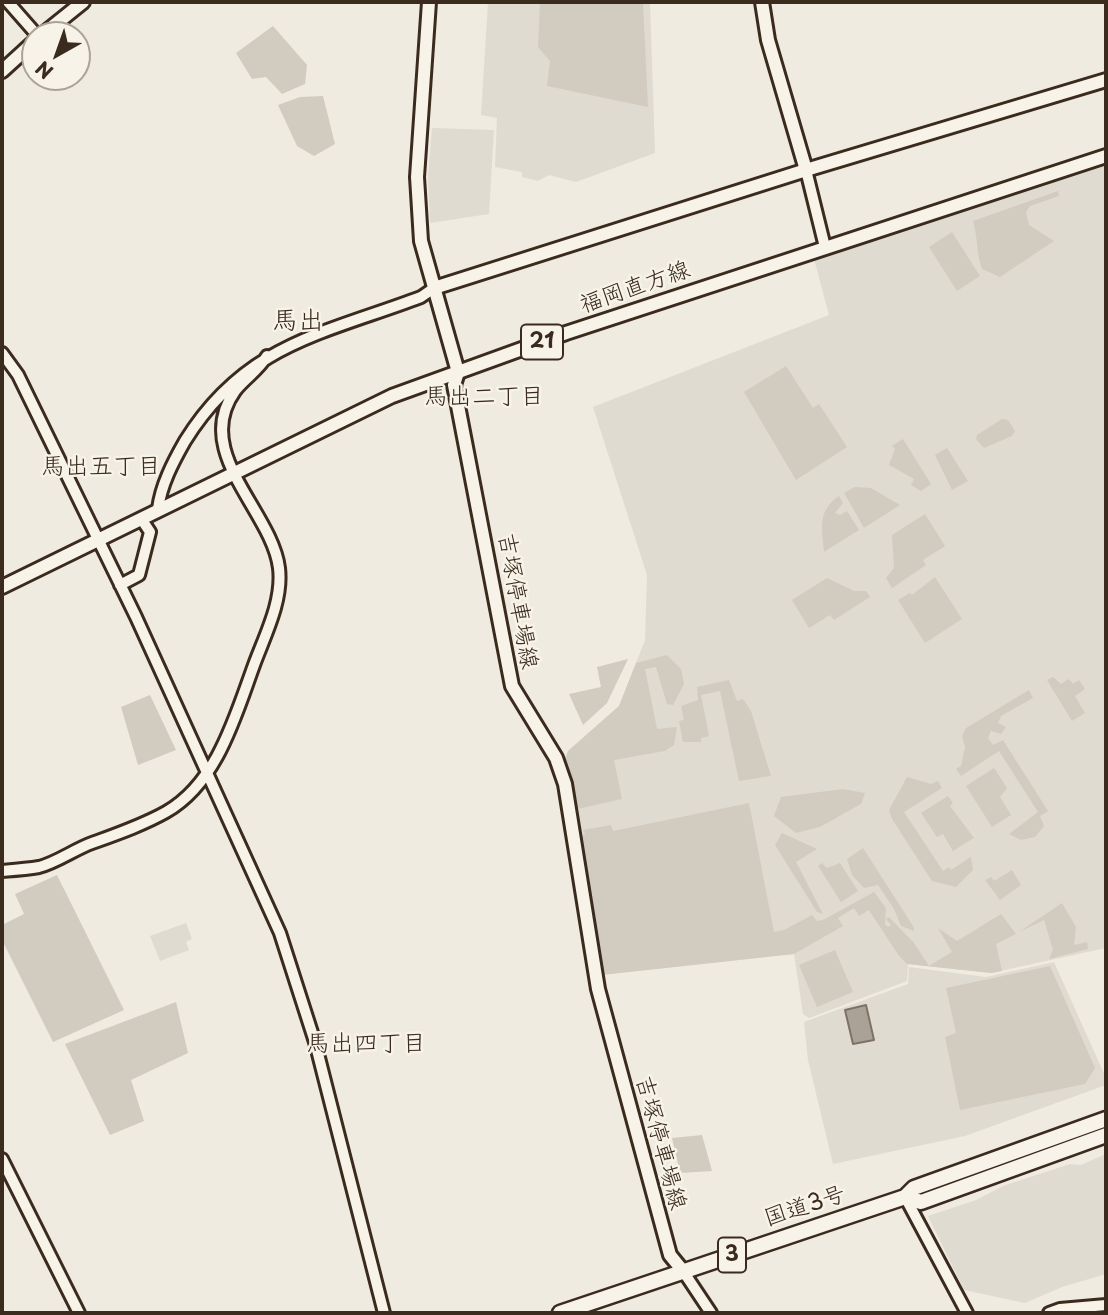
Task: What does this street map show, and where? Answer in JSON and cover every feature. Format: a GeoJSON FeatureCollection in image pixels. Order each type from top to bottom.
{"type":"FeatureCollection","features":[{"type":"Feature","properties":{"kind":"highway","name":"国道3号"},"geometry":{"type":"LineString","coordinates":[[560,1313],[905,1197],[914,1188],[1106,1119]]}},
{"type":"Feature","properties":{"kind":"highway","name":"国道3号"},"geometry":{"type":"LineString","coordinates":[[905,1197],[921,1202],[1106,1135]]}},
{"type":"Feature","properties":{"kind":"main road"},"geometry":{"type":"LineString","coordinates":[[58,21],[83,2]]}},
{"type":"Feature","properties":{"kind":"main road","name":"吉塚停車場線"},"geometry":{"type":"LineString","coordinates":[[429,2],[417,177],[421,241],[458,372],[454,384],[498,604],[506,664],[512,686],[556,758],[565,784],[598,989],[670,1255],[682,1271]]}},
{"type":"Feature","properties":{"kind":"main road"},"geometry":{"type":"LineString","coordinates":[[762,2],[768,40],[806,170]]}},
{"type":"Feature","properties":{"kind":"main road"},"geometry":{"type":"LineString","coordinates":[[2,71],[21,54]]}},
{"type":"Feature","properties":{"kind":"main road"},"geometry":{"type":"LineString","coordinates":[[435,288],[806,170],[1106,80]]}},
{"type":"Feature","properties":{"kind":"main road","name":"福岡直方線"},"geometry":{"type":"LineString","coordinates":[[2,587],[142,520],[158,509],[234,476],[392,396],[825,247],[1106,156]]}},
{"type":"Feature","properties":{"kind":"street"},"geometry":{"type":"LineString","coordinates":[[8,2],[26,21]]}},
{"type":"Feature","properties":{"kind":"street"},"geometry":{"type":"LineString","coordinates":[[806,170],[825,247]]}},
{"type":"Feature","properties":{"kind":"street"},"geometry":{"type":"LineString","coordinates":[[158,509],[159,494],[195,425],[235,379],[267,356],[421,297],[435,288]]}},
{"type":"Feature","properties":{"kind":"street"},"geometry":{"type":"LineString","coordinates":[[2,353],[18,375],[99,541],[254,871],[280,933],[315,1042],[384,1313]]}},
{"type":"Feature","properties":{"kind":"street"},"geometry":{"type":"LineString","coordinates":[[2,871],[41,867],[70,851],[168,811],[207,775],[235,718],[278,596],[279,567],[272,547],[234,476],[224,448],[224,418],[235,391],[259,370],[267,356]]}},
{"type":"Feature","properties":{"kind":"street"},"geometry":{"type":"LineString","coordinates":[[120,585],[139,576],[150,533],[142,520]]}},
{"type":"Feature","properties":{"kind":"street"},"geometry":{"type":"LineString","coordinates":[[2,1159],[79,1313]]}},
{"type":"Feature","properties":{"kind":"street"},"geometry":{"type":"LineString","coordinates":[[905,1197],[967,1313]]}},
{"type":"Feature","properties":{"kind":"street"},"geometry":{"type":"LineString","coordinates":[[682,1271],[711,1313]]}},
{"type":"Feature","properties":{"kind":"street"},"geometry":{"type":"LineString","coordinates":[[1049,1313],[1060,1309],[1106,1305]]}},
{"type":"Feature","properties":{"kind":"shaded area"},"geometry":{"type":"Polygon","coordinates":[[[488,2],[650,2],[655,153],[576,182],[549,175],[538,181],[522,177],[522,172],[495,167],[497,118],[481,115],[488,2]]]}},
{"type":"Feature","properties":{"kind":"shaded area"},"geometry":{"type":"Polygon","coordinates":[[[540,2],[643,2],[648,107],[547,86],[550,61],[538,47],[540,2]]]}},
{"type":"Feature","properties":{"kind":"shaded area"},"geometry":{"type":"Polygon","coordinates":[[[273,26],[307,65],[305,84],[282,94],[266,77],[252,79],[236,53],[273,26]]]}},
{"type":"Feature","properties":{"kind":"shaded area"},"geometry":{"type":"Polygon","coordinates":[[[323,96],[335,144],[314,156],[297,146],[278,105],[300,97],[323,96]]]}},
{"type":"Feature","properties":{"kind":"shaded area"},"geometry":{"type":"Polygon","coordinates":[[[432,128],[494,130],[489,214],[430,223],[428,177],[432,128]]]}},
{"type":"Feature","properties":{"kind":"shaded area"},"geometry":{"type":"Polygon","coordinates":[[[1106,164],[1106,948],[991,973],[908,964],[907,981],[809,1018],[803,1014],[794,954],[601,975],[565,759],[568,751],[619,706],[645,640],[647,575],[593,407],[829,315],[814,259],[1106,164]]]}},
{"type":"Feature","properties":{"kind":"shaded area"},"geometry":{"type":"Polygon","coordinates":[[[1058,191],[1059,196],[1030,206],[1026,212],[1029,225],[1054,241],[1000,277],[982,269],[973,221],[1058,191]]]}},
{"type":"Feature","properties":{"kind":"shaded area"},"geometry":{"type":"Polygon","coordinates":[[[952,232],[980,276],[957,291],[929,247],[952,232]]]}},
{"type":"Feature","properties":{"kind":"shaded area"},"geometry":{"type":"Polygon","coordinates":[[[786,366],[813,408],[819,404],[847,447],[796,480],[744,392],[786,366]]]}},
{"type":"Feature","properties":{"kind":"shaded area"},"geometry":{"type":"Polygon","coordinates":[[[1002,419],[1008,420],[1015,431],[1012,436],[984,448],[976,439],[977,435],[1002,419]]]}},
{"type":"Feature","properties":{"kind":"shaded area"},"geometry":{"type":"Polygon","coordinates":[[[903,439],[931,484],[921,491],[911,485],[914,479],[889,465],[895,449],[892,446],[903,439]]]}},
{"type":"Feature","properties":{"kind":"shaded area"},"geometry":{"type":"Polygon","coordinates":[[[947,448],[968,481],[952,490],[935,455],[947,448]]]}},
{"type":"Feature","properties":{"kind":"shaded area"},"geometry":{"type":"Polygon","coordinates":[[[855,487],[871,488],[900,505],[864,528],[844,493],[855,487]]]}},
{"type":"Feature","properties":{"kind":"shaded area"},"geometry":{"type":"Polygon","coordinates":[[[839,496],[843,503],[835,513],[840,515],[847,511],[859,530],[824,552],[822,521],[827,508],[839,496]]]}},
{"type":"Feature","properties":{"kind":"shaded area"},"geometry":{"type":"Polygon","coordinates":[[[925,514],[945,546],[923,560],[926,565],[892,588],[886,578],[894,568],[892,535],[925,514]]]}},
{"type":"Feature","properties":{"kind":"shaded area"},"geometry":{"type":"Polygon","coordinates":[[[935,577],[962,619],[925,643],[898,600],[910,593],[912,595],[935,577]]]}},
{"type":"Feature","properties":{"kind":"shaded area"},"geometry":{"type":"Polygon","coordinates":[[[827,578],[854,591],[866,591],[870,597],[834,620],[830,615],[809,628],[792,600],[827,578]]]}},
{"type":"Feature","properties":{"kind":"shaded area"},"geometry":{"type":"Polygon","coordinates":[[[667,655],[681,669],[684,684],[673,705],[667,704],[656,667],[645,669],[657,729],[677,727],[674,745],[665,751],[614,760],[622,799],[573,810],[565,759],[568,751],[619,706],[636,663],[667,655]]]}},
{"type":"Feature","properties":{"kind":"shaded area"},"geometry":{"type":"Polygon","coordinates":[[[628,659],[607,703],[583,725],[569,694],[601,687],[597,667],[628,659]]]}},
{"type":"Feature","properties":{"kind":"shaded area"},"geometry":{"type":"Polygon","coordinates":[[[1053,677],[1061,684],[1069,679],[1073,684],[1079,680],[1085,689],[1075,696],[1085,713],[1072,721],[1047,680],[1053,677]]]}},
{"type":"Feature","properties":{"kind":"shaded area"},"geometry":{"type":"Polygon","coordinates":[[[729,680],[737,701],[743,699],[751,711],[771,776],[739,781],[720,691],[701,695],[709,736],[701,738],[701,742],[683,742],[679,721],[684,720],[681,706],[698,700],[697,687],[729,680]]]}},
{"type":"Feature","properties":{"kind":"shaded area"},"geometry":{"type":"Polygon","coordinates":[[[1029,690],[1033,698],[1001,716],[998,723],[1006,727],[1001,734],[991,731],[988,738],[993,745],[1003,740],[1048,811],[1040,816],[1044,826],[1035,837],[1021,840],[1009,834],[1038,812],[999,751],[961,776],[956,769],[961,766],[965,747],[962,736],[966,728],[1029,690]]]}},
{"type":"Feature","properties":{"kind":"shaded area"},"geometry":{"type":"Polygon","coordinates":[[[150,695],[176,750],[138,765],[121,707],[150,695]]]}},
{"type":"Feature","properties":{"kind":"shaded area"},"geometry":{"type":"Polygon","coordinates":[[[994,768],[1007,788],[1000,797],[1011,815],[992,827],[966,786],[994,768]]]}},
{"type":"Feature","properties":{"kind":"shaded area"},"geometry":{"type":"Polygon","coordinates":[[[907,777],[931,784],[938,781],[942,788],[904,812],[943,871],[949,867],[951,870],[971,857],[973,870],[956,887],[932,881],[892,819],[889,810],[907,777]]]}},
{"type":"Feature","properties":{"kind":"shaded area"},"geometry":{"type":"Polygon","coordinates":[[[843,789],[865,793],[861,804],[820,827],[796,833],[774,816],[781,797],[843,789]]]}},
{"type":"Feature","properties":{"kind":"shaded area"},"geometry":{"type":"Polygon","coordinates":[[[948,796],[953,803],[950,806],[974,838],[953,851],[943,834],[937,837],[921,813],[948,796]]]}},
{"type":"Feature","properties":{"kind":"shaded area"},"geometry":{"type":"Polygon","coordinates":[[[749,803],[774,932],[784,930],[812,915],[817,921],[823,920],[874,892],[886,908],[885,924],[888,927],[891,925],[886,919],[889,917],[914,943],[929,966],[952,952],[938,928],[957,941],[1001,914],[1016,934],[996,944],[1002,971],[991,973],[907,964],[869,910],[859,916],[854,908],[838,918],[843,926],[794,954],[601,975],[578,839],[585,834],[583,830],[611,825],[613,831],[749,803]]]}},
{"type":"Feature","properties":{"kind":"shaded area"},"geometry":{"type":"Polygon","coordinates":[[[782,833],[817,849],[796,862],[823,914],[817,912],[775,845],[782,833]]]}},
{"type":"Feature","properties":{"kind":"shaded area"},"geometry":{"type":"Polygon","coordinates":[[[863,848],[914,931],[901,926],[894,909],[878,885],[864,888],[852,875],[847,859],[863,848]]]}},
{"type":"Feature","properties":{"kind":"shaded area"},"geometry":{"type":"Polygon","coordinates":[[[822,863],[827,868],[840,863],[858,891],[841,902],[818,866],[822,863]]]}},
{"type":"Feature","properties":{"kind":"shaded area"},"geometry":{"type":"Polygon","coordinates":[[[1012,870],[1021,885],[1000,900],[985,880],[991,877],[994,881],[1012,870]]]}},
{"type":"Feature","properties":{"kind":"shaded area"},"geometry":{"type":"Polygon","coordinates":[[[57,875],[124,1010],[53,1042],[2,940],[2,925],[24,914],[15,894],[57,875]]]}},
{"type":"Feature","properties":{"kind":"shaded area"},"geometry":{"type":"Polygon","coordinates":[[[1062,903],[1076,927],[1074,945],[1087,942],[1088,949],[1049,959],[1053,950],[1044,920],[1019,932],[1062,903]]]}},
{"type":"Feature","properties":{"kind":"shaded area"},"geometry":{"type":"Polygon","coordinates":[[[186,923],[192,939],[186,942],[189,950],[160,961],[150,936],[186,923]]]}},
{"type":"Feature","properties":{"kind":"shaded area"},"geometry":{"type":"Polygon","coordinates":[[[835,950],[853,992],[817,1007],[799,965],[835,950]]]}},
{"type":"Feature","properties":{"kind":"shaded area"},"geometry":{"type":"Polygon","coordinates":[[[1054,962],[1106,1078],[1106,1085],[965,1136],[833,1164],[808,1060],[804,1022],[908,984],[909,967],[986,977],[1054,962]]]}},
{"type":"Feature","properties":{"kind":"shaded area"},"geometry":{"type":"Polygon","coordinates":[[[1050,966],[1095,1068],[1085,1084],[960,1110],[945,1037],[956,1033],[946,988],[1050,966]]]}},
{"type":"Feature","properties":{"kind":"shaded area"},"geometry":{"type":"Polygon","coordinates":[[[176,1002],[188,1053],[131,1080],[144,1121],[110,1135],[65,1044],[176,1002]]]}},
{"type":"Feature","properties":{"kind":"shaded area"},"geometry":{"type":"Polygon","coordinates":[[[866,1005],[874,1040],[853,1044],[845,1010],[866,1005]]]}},
{"type":"Feature","properties":{"kind":"shaded area"},"geometry":{"type":"Polygon","coordinates":[[[702,1135],[712,1171],[680,1173],[672,1138],[702,1135]]]}},
{"type":"Feature","properties":{"kind":"shaded area"},"geometry":{"type":"Polygon","coordinates":[[[1106,1154],[1106,1274],[1062,1287],[1025,1303],[964,1290],[928,1216],[976,1200],[1003,1186],[1070,1164],[1081,1165],[1106,1154]]]}},
{"type":"Feature","properties":{"kind":"district","name":"馬出"},"geometry":{"type":"Point","coordinates":[298,322]}},
{"type":"Feature","properties":{"kind":"district","name":"馬出二丁目"},"geometry":{"type":"Point","coordinates":[484,397]}},
{"type":"Feature","properties":{"kind":"district","name":"馬出五丁目"},"geometry":{"type":"Point","coordinates":[101,467]}},
{"type":"Feature","properties":{"kind":"district","name":"馬出四丁目"},"geometry":{"type":"Point","coordinates":[366,1044]}}]}
